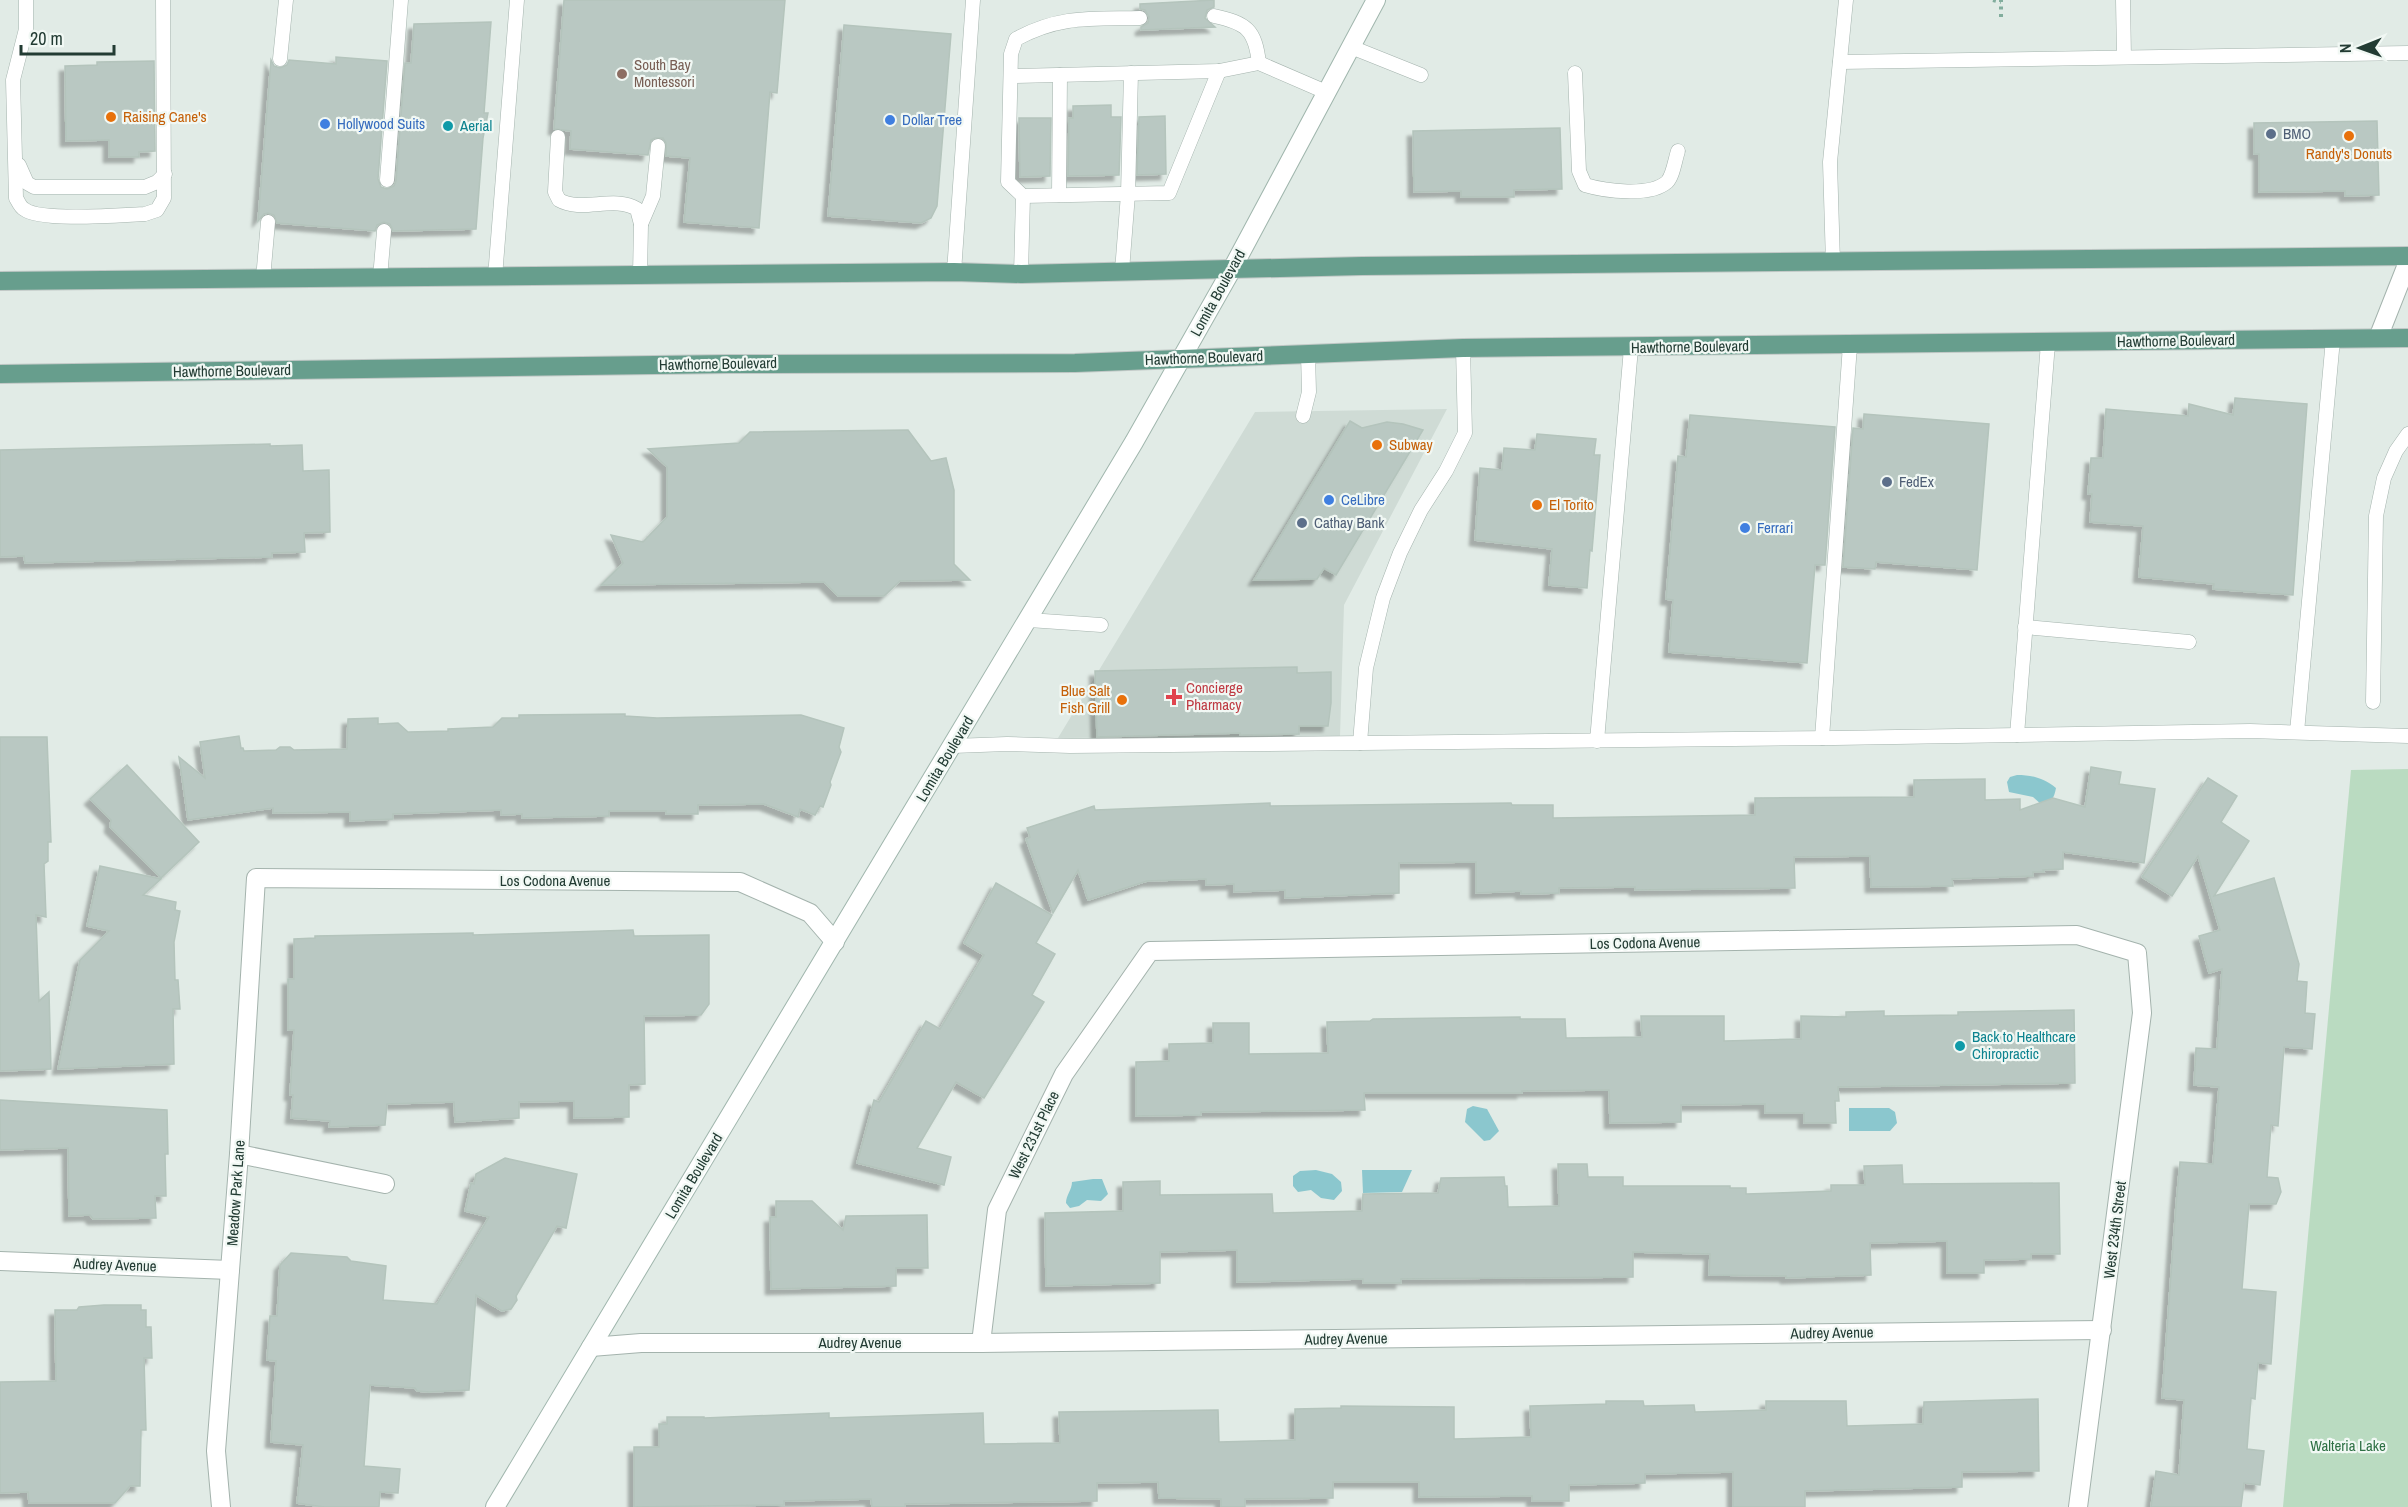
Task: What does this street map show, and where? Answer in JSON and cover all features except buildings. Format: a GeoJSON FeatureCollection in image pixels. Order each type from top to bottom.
{"type":"FeatureCollection","features":[{"type":"Feature","properties":{"kind":"main road"},"geometry":{"type":"LineString","coordinates":[[0,281],[954,272],[1021,274],[1362,266],[2408,256]]}},
{"type":"Feature","properties":{"kind":"main road","name":"Hawthorne Boulevard"},"geometry":{"type":"LineString","coordinates":[[0,374],[728,364],[1075,363],[1464,348],[2408,338]]}},
{"type":"Feature","properties":{"kind":"street","name":"Lomita Boulevard"},"geometry":{"type":"LineString","coordinates":[[495,1507],[1029,620],[1182,359],[1376,0]]}},
{"type":"Feature","properties":{"kind":"street"},"geometry":{"type":"LineString","coordinates":[[2378,339],[2408,262]]}},
{"type":"Feature","properties":{"kind":"street","name":"Los Codona Avenue"},"geometry":{"type":"LineString","coordinates":[[256,878],[740,882],[810,913],[835,942]]}},
{"type":"Feature","properties":{"kind":"street","name":"Meadow Park Lane"},"geometry":{"type":"LineString","coordinates":[[221,1507],[216,1451],[239,1154],[256,878]]}},
{"type":"Feature","properties":{"kind":"street","name":"Los Codona Avenue"},"geometry":{"type":"LineString","coordinates":[[1150,951],[2077,935],[2137,953]]}},
{"type":"Feature","properties":{"kind":"street","name":"West 231st Place"},"geometry":{"type":"LineString","coordinates":[[981,1343],[997,1210],[1064,1074],[1150,951]]}},
{"type":"Feature","properties":{"kind":"street","name":"West 234th Street"},"geometry":{"type":"LineString","coordinates":[[2078,1507],[2142,1013],[2137,953]]}},
{"type":"Feature","properties":{"kind":"street"},"geometry":{"type":"LineString","coordinates":[[239,1154],[385,1184]]}},
{"type":"Feature","properties":{"kind":"street","name":"Audrey Avenue"},"geometry":{"type":"LineString","coordinates":[[0,1261],[230,1270]]}},
{"type":"Feature","properties":{"kind":"street","name":"Audrey Avenue"},"geometry":{"type":"LineString","coordinates":[[591,1347],[640,1343],[981,1343],[2102,1330]]}},
{"type":"Feature","properties":{"kind":"lane"},"geometry":{"type":"LineString","coordinates":[[26,0],[26,30],[12,80],[16,198],[22,209],[34,214],[51,216],[145,214],[157,210],[164,198],[163,0]]}},
{"type":"Feature","properties":{"kind":"lane"},"geometry":{"type":"LineString","coordinates":[[280,59],[286,0]]}},
{"type":"Feature","properties":{"kind":"lane"},"geometry":{"type":"LineString","coordinates":[[387,180],[401,0]]}},
{"type":"Feature","properties":{"kind":"lane"},"geometry":{"type":"LineString","coordinates":[[495,277],[517,0]]}},
{"type":"Feature","properties":{"kind":"lane"},"geometry":{"type":"LineString","coordinates":[[954,272],[973,0]]}},
{"type":"Feature","properties":{"kind":"lane"},"geometry":{"type":"LineString","coordinates":[[1833,263],[1830,162],[1846,0]]}},
{"type":"Feature","properties":{"kind":"lane"},"geometry":{"type":"LineString","coordinates":[[2123,0],[2124,57]]}},
{"type":"Feature","properties":{"kind":"lane"},"geometry":{"type":"LineString","coordinates":[[1215,16],[1234,20],[1248,28],[1257,43],[1259,63]]}},
{"type":"Feature","properties":{"kind":"lane"},"geometry":{"type":"LineString","coordinates":[[1140,18],[1071,20],[1050,23],[1016,39],[1011,54],[1008,182],[1023,196],[1169,193],[1219,71]]}},
{"type":"Feature","properties":{"kind":"lane"},"geometry":{"type":"LineString","coordinates":[[1351,47],[1421,75]]}},
{"type":"Feature","properties":{"kind":"lane"},"geometry":{"type":"LineString","coordinates":[[1840,62],[2408,53]]}},
{"type":"Feature","properties":{"kind":"lane"},"geometry":{"type":"LineString","coordinates":[[1011,76],[1219,71],[1259,63],[1326,92]]}},
{"type":"Feature","properties":{"kind":"lane"},"geometry":{"type":"LineString","coordinates":[[1122,271],[1128,194],[1131,73]]}},
{"type":"Feature","properties":{"kind":"lane"},"geometry":{"type":"LineString","coordinates":[[1575,73],[1579,171],[1585,185],[1606,191],[1656,189],[1669,180],[1678,151]]}},
{"type":"Feature","properties":{"kind":"lane"},"geometry":{"type":"LineString","coordinates":[[1059,195],[1060,75]]}},
{"type":"Feature","properties":{"kind":"lane"},"geometry":{"type":"LineString","coordinates":[[558,137],[555,192],[559,200],[572,205],[628,204],[637,209],[641,224],[640,275]]}},
{"type":"Feature","properties":{"kind":"lane"},"geometry":{"type":"LineString","coordinates":[[641,224],[653,196],[658,146]]}},
{"type":"Feature","properties":{"kind":"lane"},"geometry":{"type":"LineString","coordinates":[[15,152],[21,173],[27,183],[34,187],[145,187],[157,182],[165,174]]}},
{"type":"Feature","properties":{"kind":"lane"},"geometry":{"type":"LineString","coordinates":[[1021,274],[1023,196]]}},
{"type":"Feature","properties":{"kind":"lane"},"geometry":{"type":"LineString","coordinates":[[263,279],[268,222]]}},
{"type":"Feature","properties":{"kind":"lane"},"geometry":{"type":"LineString","coordinates":[[380,278],[384,231]]}},
{"type":"Feature","properties":{"kind":"lane"},"geometry":{"type":"LineString","coordinates":[[2297,732],[2333,339]]}},
{"type":"Feature","properties":{"kind":"lane"},"geometry":{"type":"LineString","coordinates":[[2017,735],[2048,342]]}},
{"type":"Feature","properties":{"kind":"lane"},"geometry":{"type":"LineString","coordinates":[[1822,738],[1850,345]]}},
{"type":"Feature","properties":{"kind":"lane"},"geometry":{"type":"LineString","coordinates":[[1360,743],[1366,668],[1383,598],[1400,553],[1421,510],[1446,471],[1465,433],[1464,348]]}},
{"type":"Feature","properties":{"kind":"lane"},"geometry":{"type":"LineString","coordinates":[[1597,741],[1631,348]]}},
{"type":"Feature","properties":{"kind":"lane"},"geometry":{"type":"LineString","coordinates":[[1303,416],[1309,392],[1308,354]]}},
{"type":"Feature","properties":{"kind":"lane"},"geometry":{"type":"LineString","coordinates":[[2373,702],[2376,516],[2384,478],[2396,450],[2408,434]]}},
{"type":"Feature","properties":{"kind":"lane"},"geometry":{"type":"LineString","coordinates":[[1029,620],[1101,624]]}},
{"type":"Feature","properties":{"kind":"lane"},"geometry":{"type":"LineString","coordinates":[[2025,627],[2189,642]]}},
{"type":"Feature","properties":{"kind":"lane"},"geometry":{"type":"LineString","coordinates":[[953,746],[1007,744],[1070,747],[1597,741],[2250,731],[2408,736]]}},
{"type":"Feature","properties":{"kind":"path"},"geometry":{"type":"LineString","coordinates":[[1993,0],[2001,1],[2001,17]]}},
{"type":"Feature","properties":{"kind":"shaded area"},"geometry":{"type":"Polygon","coordinates":[[[1447,409],[1344,605],[1340,736],[1058,738],[1255,412],[1447,409]]]}},
{"type":"Feature","properties":{"kind":"green space","name":"Walteria Lake"},"geometry":{"type":"Polygon","coordinates":[[[2408,769],[2408,1507],[2283,1507],[2351,770],[2408,769]]]}},
{"type":"Feature","properties":{"kind":"water"},"geometry":{"type":"Polygon","coordinates":[[[2017,775],[2037,778],[2056,788],[2052,799],[2042,805],[2033,797],[2009,792],[2007,782],[2010,777],[2017,775]]]}},
{"type":"Feature","properties":{"kind":"water"},"geometry":{"type":"Polygon","coordinates":[[[1473,1106],[1487,1109],[1499,1131],[1490,1140],[1484,1141],[1465,1122],[1467,1109],[1473,1106]]]}},
{"type":"Feature","properties":{"kind":"water"},"geometry":{"type":"Polygon","coordinates":[[[1849,1108],[1889,1108],[1895,1112],[1897,1123],[1890,1131],[1849,1131],[1849,1108]]]}},
{"type":"Feature","properties":{"kind":"water"},"geometry":{"type":"Polygon","coordinates":[[[1316,1170],[1332,1174],[1341,1182],[1342,1191],[1334,1200],[1321,1198],[1311,1190],[1298,1192],[1293,1186],[1293,1176],[1300,1171],[1316,1170]]]}},
{"type":"Feature","properties":{"kind":"water"},"geometry":{"type":"Polygon","coordinates":[[[1362,1170],[1412,1170],[1402,1192],[1363,1193],[1362,1170]]]}},
{"type":"Feature","properties":{"kind":"water"},"geometry":{"type":"Polygon","coordinates":[[[1102,1179],[1108,1194],[1101,1201],[1087,1200],[1079,1206],[1070,1208],[1066,1203],[1072,1182],[1102,1179]]]}},
{"type":"Feature","properties":{"kind":"place","name":"South Bay Montessori"},"geometry":{"type":"Point","coordinates":[622,74]}},
{"type":"Feature","properties":{"kind":"place","name":"Raising Cane's"},"geometry":{"type":"Point","coordinates":[111,117]}},
{"type":"Feature","properties":{"kind":"place","name":"Dollar Tree"},"geometry":{"type":"Point","coordinates":[890,120]}},
{"type":"Feature","properties":{"kind":"place","name":"Hollywood Suits"},"geometry":{"type":"Point","coordinates":[325,124]}},
{"type":"Feature","properties":{"kind":"place","name":"Aerial"},"geometry":{"type":"Point","coordinates":[448,126]}},
{"type":"Feature","properties":{"kind":"place","name":"BMO"},"geometry":{"type":"Point","coordinates":[2271,134]}},
{"type":"Feature","properties":{"kind":"place","name":"Randy's Donuts"},"geometry":{"type":"Point","coordinates":[2349,136]}},
{"type":"Feature","properties":{"kind":"place","name":"Subway"},"geometry":{"type":"Point","coordinates":[1377,445]}},
{"type":"Feature","properties":{"kind":"place","name":"FedEx"},"geometry":{"type":"Point","coordinates":[1887,482]}},
{"type":"Feature","properties":{"kind":"place","name":"CeLibre"},"geometry":{"type":"Point","coordinates":[1329,500]}},
{"type":"Feature","properties":{"kind":"place","name":"El Torito"},"geometry":{"type":"Point","coordinates":[1537,505]}},
{"type":"Feature","properties":{"kind":"place","name":"Cathay Bank"},"geometry":{"type":"Point","coordinates":[1302,523]}},
{"type":"Feature","properties":{"kind":"place","name":"Ferrari"},"geometry":{"type":"Point","coordinates":[1745,528]}},
{"type":"Feature","properties":{"kind":"place","name":"Concierge Pharmacy"},"geometry":{"type":"Point","coordinates":[1174,697]}},
{"type":"Feature","properties":{"kind":"place","name":"Blue Salt Fish Grill"},"geometry":{"type":"Point","coordinates":[1122,700]}},
{"type":"Feature","properties":{"kind":"place","name":"Back to Healthcare Chiropractic"},"geometry":{"type":"Point","coordinates":[1960,1046]}}]}
